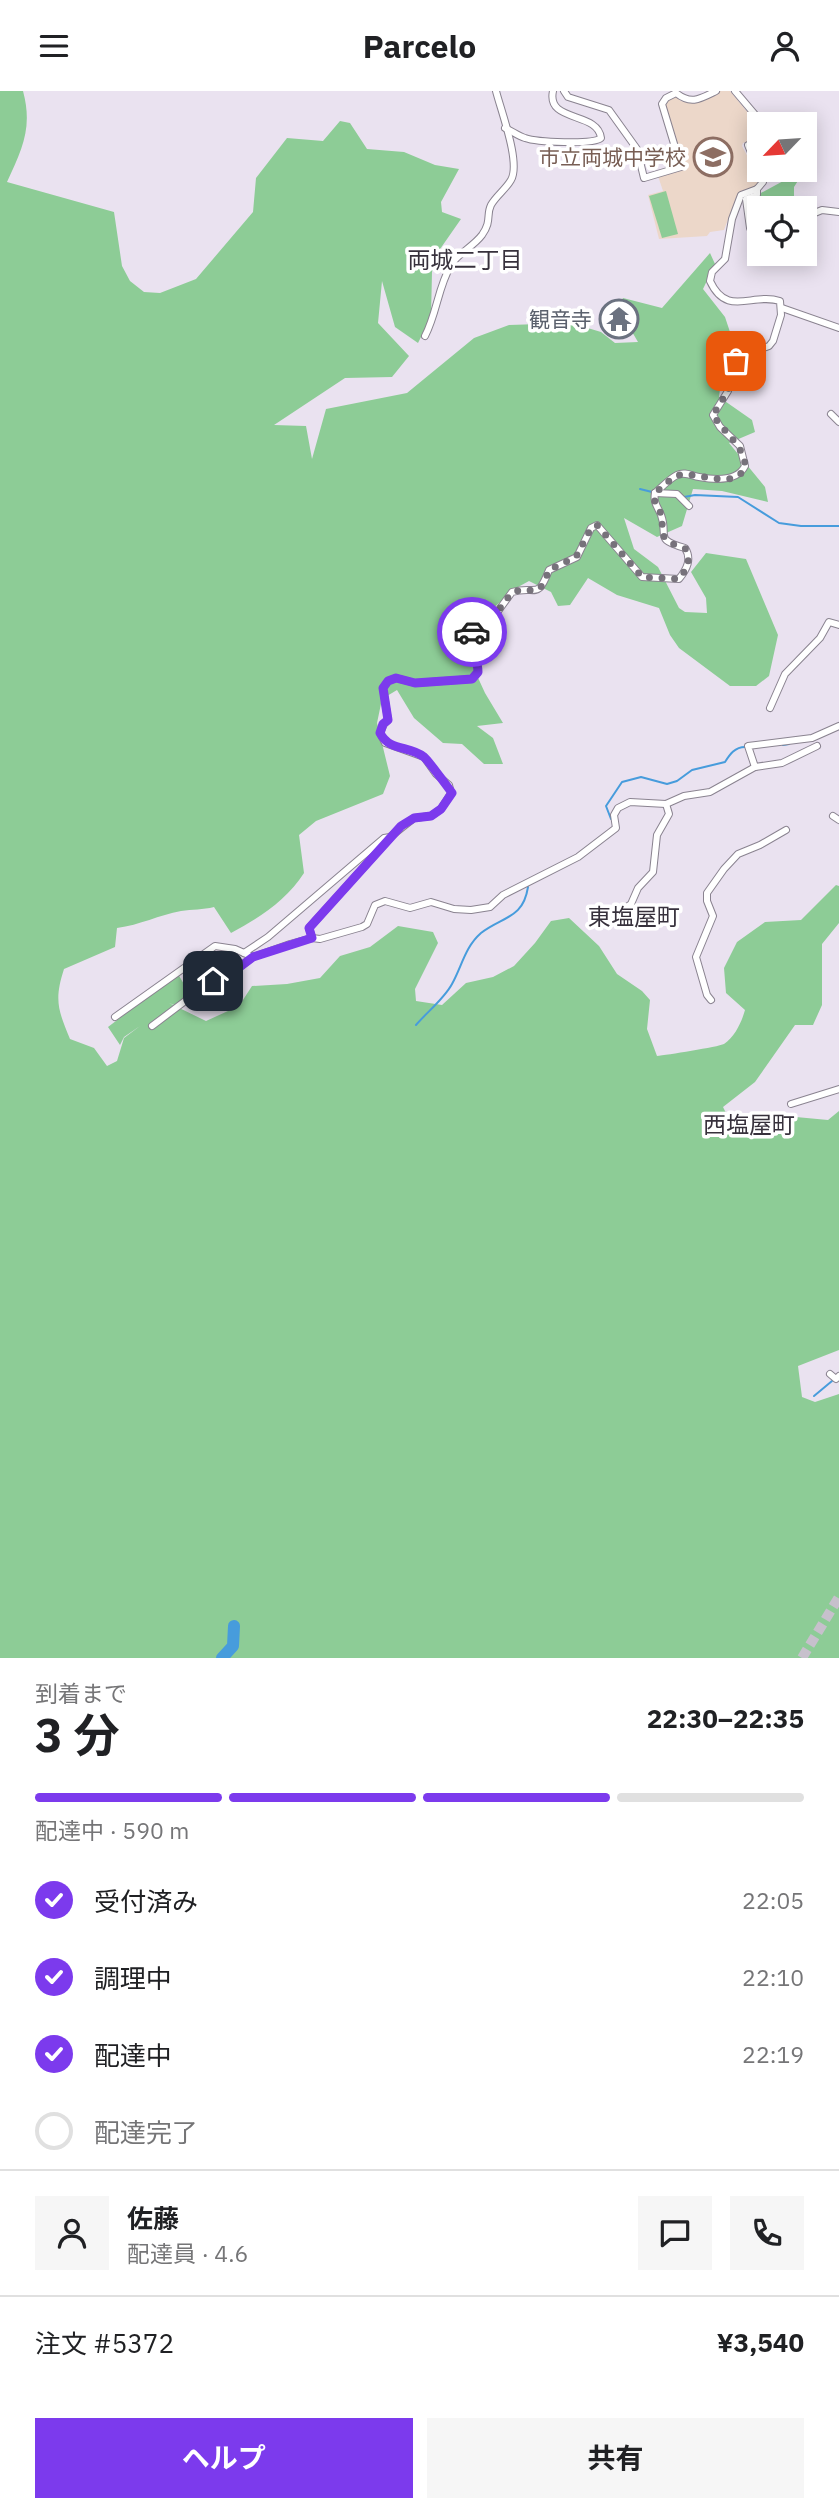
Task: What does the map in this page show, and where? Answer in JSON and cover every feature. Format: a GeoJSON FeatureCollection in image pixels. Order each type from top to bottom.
{"type":"FeatureCollection","features":[{"type":"Feature","properties":{"kind":"street"},"geometry":{"type":"LineString","coordinates":[[425,336],[453,261],[473,246],[483,233],[489,223],[489,207],[513,178],[513,158],[496,91]]}},
{"type":"Feature","properties":{"kind":"street"},"geometry":{"type":"LineString","coordinates":[[505,128],[527,139],[575,143],[596,142],[601,138],[597,126],[570,116],[557,107],[551,97],[552,91]]}},
{"type":"Feature","properties":{"kind":"street"},"geometry":{"type":"LineString","coordinates":[[564,91],[568,97],[609,110],[637,149],[644,178],[681,167],[662,104],[666,98],[676,93],[683,99],[696,101],[716,91]]}},
{"type":"Feature","properties":{"kind":"street"},"geometry":{"type":"LineString","coordinates":[[735,91],[752,112]]}},
{"type":"Feature","properties":{"kind":"street"},"geometry":{"type":"LineString","coordinates":[[312,938],[309,928],[390,837],[414,818],[431,816],[441,809],[452,793],[449,785],[436,774],[424,757],[385,743],[380,733],[383,724],[388,720],[383,688],[388,681],[396,678],[415,683],[472,679],[478,672],[478,661],[468,641],[469,634],[493,618],[512,592],[537,591],[542,587],[549,570],[576,557],[591,528],[597,525],[642,577],[679,579],[689,563],[689,554],[685,548],[671,544],[665,538],[662,531],[663,519],[653,500],[655,493],[677,475],[729,479],[745,466],[740,446],[720,427],[713,415],[728,391],[736,361],[769,346],[773,341],[782,308],[780,300],[772,298],[729,301],[716,294],[710,281],[712,272],[725,259],[732,219],[741,195],[757,189],[763,182]]}},
{"type":"Feature","properties":{"kind":"street"},"geometry":{"type":"LineString","coordinates":[[754,196],[757,189]]}},
{"type":"Feature","properties":{"kind":"street"},"geometry":{"type":"LineString","coordinates":[[817,212],[839,212]]}},
{"type":"Feature","properties":{"kind":"street"},"geometry":{"type":"LineString","coordinates":[[782,308],[839,328]]}},
{"type":"Feature","properties":{"kind":"street"},"geometry":{"type":"LineString","coordinates":[[831,414],[839,422]]}},
{"type":"Feature","properties":{"kind":"street"},"geometry":{"type":"LineString","coordinates":[[655,493],[677,494],[689,506]]}},
{"type":"Feature","properties":{"kind":"street"},"geometry":{"type":"LineString","coordinates":[[770,708],[785,674],[821,638],[829,622],[839,625]]}},
{"type":"Feature","properties":{"kind":"street"},"geometry":{"type":"LineString","coordinates":[[755,767],[748,746],[812,738],[839,726]]}},
{"type":"Feature","properties":{"kind":"street"},"geometry":{"type":"LineString","coordinates":[[152,1026],[229,968],[237,969],[253,957],[312,938],[320,939],[362,927],[367,924],[375,905],[384,901],[410,908],[431,902],[463,909],[489,907],[503,895],[578,857],[616,828],[614,815],[618,808],[630,802],[666,804],[684,796],[710,792],[755,767],[782,763],[817,746]]}},
{"type":"Feature","properties":{"kind":"street"},"geometry":{"type":"LineString","coordinates":[[617,914],[631,904],[638,888],[653,872],[657,835],[669,814],[666,804]]}},
{"type":"Feature","properties":{"kind":"street"},"geometry":{"type":"LineString","coordinates":[[711,1000],[707,995],[696,957],[713,916],[707,893],[710,886],[737,854],[786,830]]}},
{"type":"Feature","properties":{"kind":"street"},"geometry":{"type":"LineString","coordinates":[[244,953],[268,937],[384,838],[390,837]]}},
{"type":"Feature","properties":{"kind":"street"},"geometry":{"type":"LineString","coordinates":[[115,1017],[215,946],[235,949],[253,957]]}},
{"type":"Feature","properties":{"kind":"street"},"geometry":{"type":"LineString","coordinates":[[791,1104],[839,1089]]}},
{"type":"Feature","properties":{"kind":"shaded area","name":"市立両城中学校"},"geometry":{"type":"Polygon","coordinates":[[[719,91],[730,91],[747,112],[747,142],[742,146],[747,155],[747,182],[758,182],[756,187],[742,191],[737,196],[724,230],[710,232],[707,236],[659,239],[648,195],[663,191],[658,176],[683,170],[663,104],[676,97],[681,101],[693,103],[719,91]]]}},
{"type":"Feature","properties":{"kind":"green space"},"geometry":{"type":"Polygon","coordinates":[[[0,91],[23,91],[27,116],[21,148],[7,182],[114,212],[122,266],[130,281],[144,292],[160,293],[196,279],[253,212],[256,178],[287,138],[323,141],[340,121],[350,123],[367,149],[404,152],[435,165],[459,169],[441,202],[442,212],[461,219],[438,252],[432,272],[431,317],[418,343],[395,327],[382,281],[378,323],[409,356],[392,377],[345,378],[274,425],[306,426],[312,459],[326,409],[407,393],[474,338],[509,325],[571,323],[601,332],[615,343],[638,342],[618,308],[623,298],[662,308],[710,253],[715,264],[703,289],[725,317],[735,347],[722,373],[719,397],[752,420],[755,432],[729,443],[765,487],[768,502],[722,491],[693,489],[682,526],[657,537],[624,518],[634,549],[658,567],[679,608],[685,612],[707,613],[706,598],[691,572],[706,553],[746,559],[778,635],[769,676],[756,686],[730,686],[679,648],[670,635],[659,608],[617,595],[588,578],[570,605],[558,606],[551,592],[529,581],[486,614],[464,624],[468,656],[503,723],[477,726],[493,738],[503,764],[484,764],[462,744],[443,743],[414,718],[397,690],[382,699],[377,723],[390,776],[383,794],[316,821],[299,835],[304,873],[281,900],[231,933],[214,907],[185,910],[117,928],[115,947],[64,969],[58,997],[70,1039],[94,1048],[107,1066],[117,1061],[124,1038],[140,1026],[124,1037],[120,1045],[108,1027],[178,974],[191,996],[177,1006],[169,1003],[206,1021],[239,1006],[252,986],[287,984],[320,978],[340,956],[370,947],[398,926],[433,932],[438,943],[415,989],[416,1001],[442,1005],[466,983],[493,977],[514,966],[551,921],[569,918],[599,946],[617,974],[642,991],[650,1000],[647,1029],[657,1056],[724,1044],[732,1037],[745,1010],[726,993],[724,968],[737,942],[765,922],[801,920],[836,885],[839,886],[839,923],[822,944],[822,1005],[813,1025],[795,1025],[755,1082],[723,1107],[733,1127],[796,1117],[828,1120],[839,1111],[839,1350],[798,1366],[802,1397],[815,1402],[839,1394],[839,1658],[0,1658],[0,91]]]}},
{"type":"Feature","properties":{"kind":"green space"},"geometry":{"type":"Polygon","coordinates":[[[781,182],[797,182],[794,196],[755,196],[781,182]]]}},
{"type":"Feature","properties":{"kind":"green space"},"geometry":{"type":"Polygon","coordinates":[[[666,191],[678,234],[662,238],[649,196],[666,191]]]}},
{"type":"Feature","properties":{"kind":"waterway"},"geometry":{"type":"LineString","coordinates":[[640,489],[652,492]]}},
{"type":"Feature","properties":{"kind":"waterway"},"geometry":{"type":"LineString","coordinates":[[684,497],[738,497],[779,523],[839,526]]}},
{"type":"Feature","properties":{"kind":"waterway"},"geometry":{"type":"LineString","coordinates":[[783,745],[789,744]]}},
{"type":"Feature","properties":{"kind":"waterway"},"geometry":{"type":"LineString","coordinates":[[611,819],[606,806],[622,782],[641,777],[667,784],[677,781],[692,770],[725,762],[736,750],[745,747]]}},
{"type":"Feature","properties":{"kind":"waterway"},"geometry":{"type":"LineString","coordinates":[[416,1025],[449,990],[476,938],[517,911],[528,887]]}},
{"type":"Feature","properties":{"kind":"waterway"},"geometry":{"type":"LineString","coordinates":[[814,1396],[832,1381]]}},
{"type":"Feature","properties":{"kind":"waterway"},"geometry":{"type":"LineString","coordinates":[[222,1658],[233,1646],[234,1626]]}},
{"type":"Feature","properties":{"kind":"tunnel"},"geometry":{"type":"LineString","coordinates":[[802,1658],[839,1597]]}},
{"type":"Feature","properties":{"kind":"way so far"},"geometry":{"type":"LineString","coordinates":[[472,632],[498,613],[512,592],[537,591],[542,587],[549,570],[576,557],[591,528],[597,525],[642,577],[679,579],[689,563],[689,554],[685,548],[671,544],[665,538],[662,531],[663,519],[653,500],[655,493],[677,475],[729,479],[743,470],[745,466],[740,446],[720,427],[713,415],[728,391],[736,361]]}},
{"type":"Feature","properties":{"kind":"place","name":"市立両城中学校"},"geometry":{"type":"Point","coordinates":[713,157]}},
{"type":"Feature","properties":{"kind":"place","name":"観音寺"},"geometry":{"type":"Point","coordinates":[619,319]}},
{"type":"Feature","properties":{"kind":"district","name":"両城二丁目"},"geometry":{"type":"Point","coordinates":[465,259]}},
{"type":"Feature","properties":{"kind":"district","name":"東塩屋町"},"geometry":{"type":"Point","coordinates":[634,916]}},
{"type":"Feature","properties":{"kind":"district","name":"西塩屋町"},"geometry":{"type":"Point","coordinates":[749,1124]}},
{"type":"Feature","properties":{"kind":"route"},"geometry":{"type":"LineString","coordinates":[[213,981],[229,968],[237,969],[253,957],[312,938],[309,928],[390,837],[414,818],[431,816],[446,803],[452,793],[449,785],[436,774],[424,757],[385,743],[380,733],[383,724],[388,720],[383,688],[388,681],[396,678],[415,683],[472,679],[478,672],[478,661],[468,641],[472,632]]}}]}
